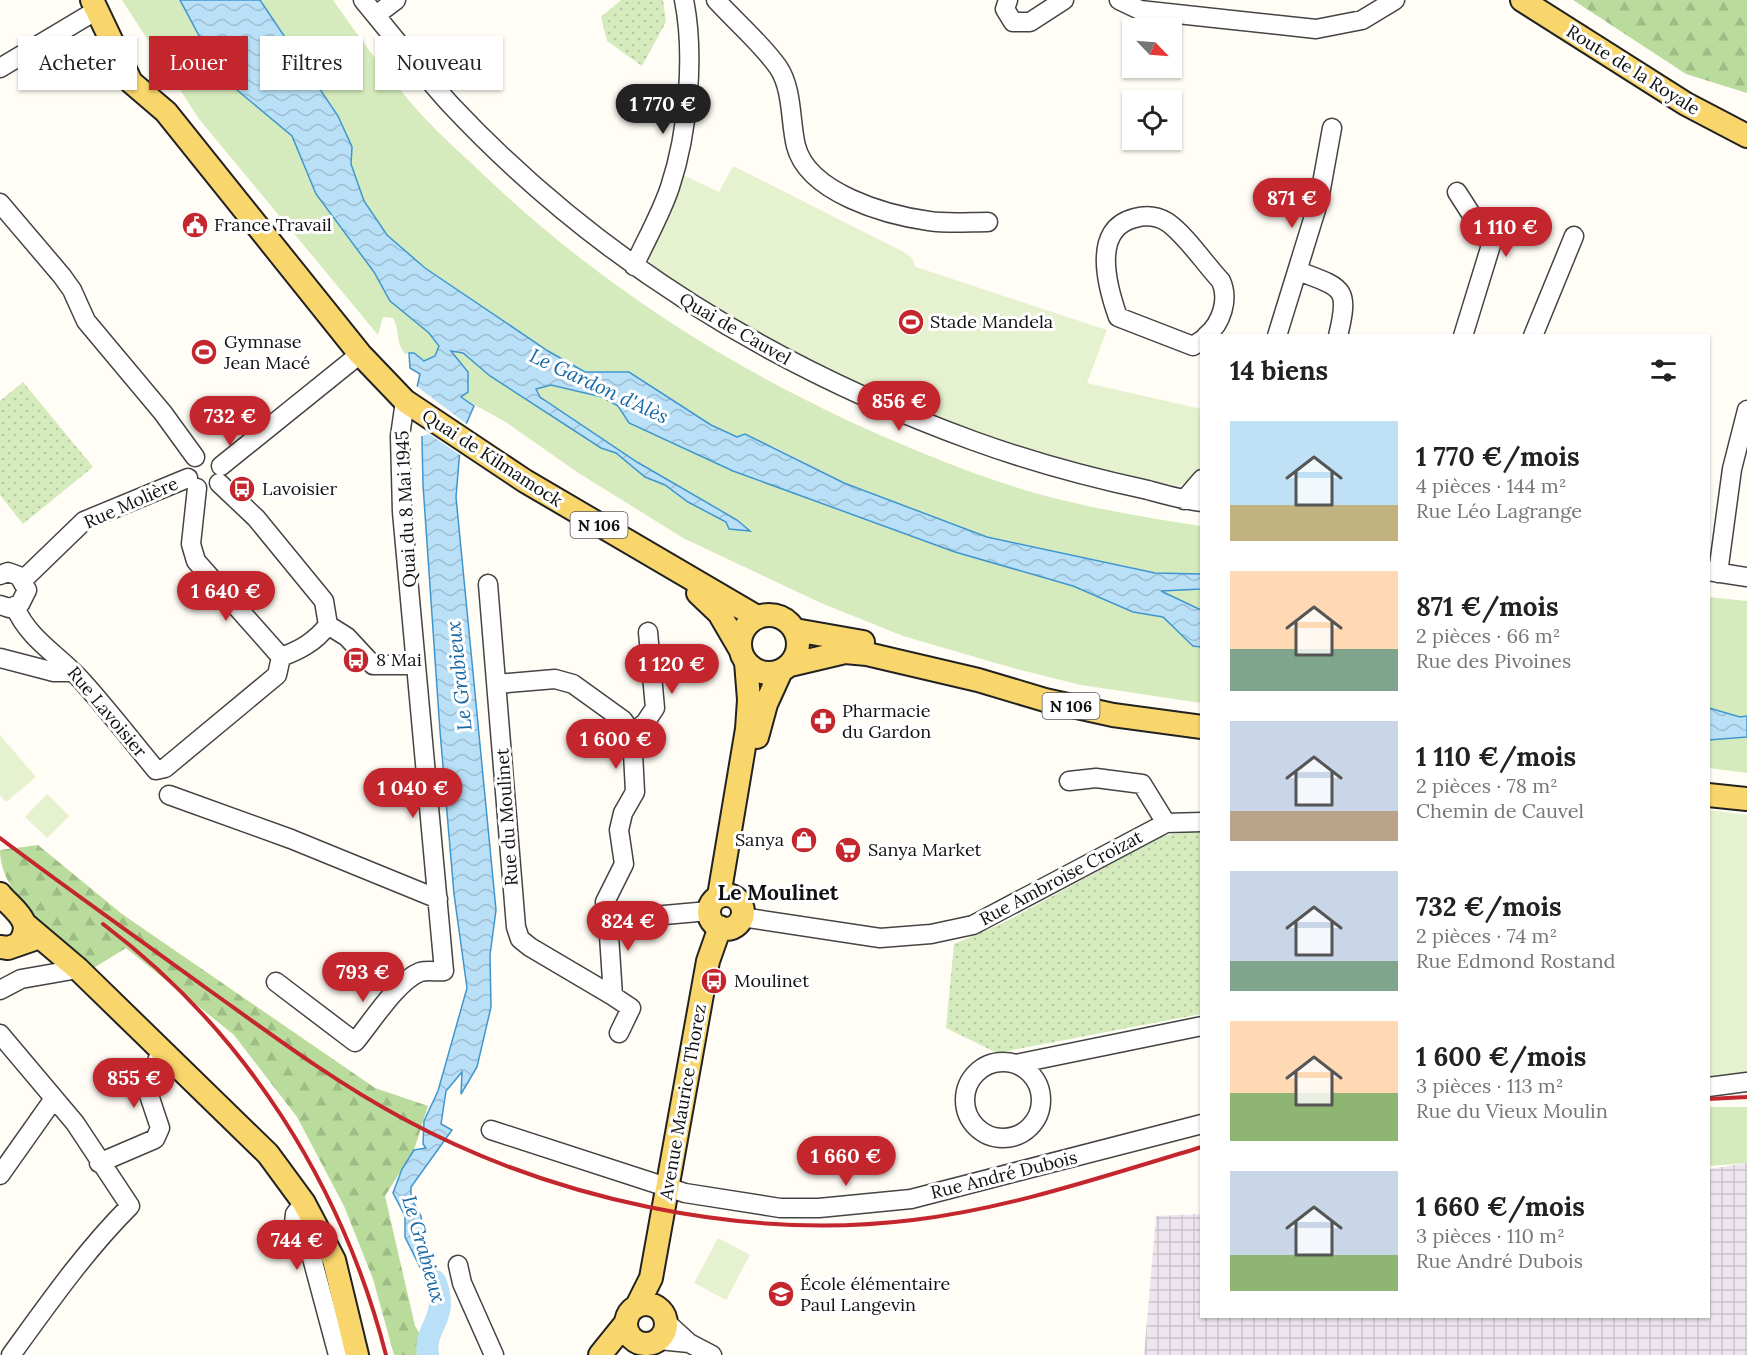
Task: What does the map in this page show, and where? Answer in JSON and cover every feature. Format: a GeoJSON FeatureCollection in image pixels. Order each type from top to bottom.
{"type":"FeatureCollection","features":[{"type":"Feature","properties":{"kind":"main road","name":"Route de la Royale"},"geometry":{"type":"LineString","coordinates":[[1522,0],[1686,104],[1747,136]]}},
{"type":"Feature","properties":{"kind":"main road","name":"N 106"},"geometry":{"type":"LineString","coordinates":[[104,3],[132,82],[166,112],[360,354],[409,404]]}},
{"type":"Feature","properties":{"kind":"main road","name":"Quai de Kilmamock"},"geometry":{"type":"LineString","coordinates":[[409,404],[467,444],[673,569],[758,617]]}},
{"type":"Feature","properties":{"kind":"main road","name":"Quai de Kilmamock"},"geometry":{"type":"LineString","coordinates":[[673,569],[719,613],[743,655]]}},
{"type":"Feature","properties":{"kind":"main road"},"geometry":{"type":"LineString","coordinates":[[778,616],[795,630],[798,648],[785,668],[762,673],[743,655],[744,630],[758,617],[778,616]]}},
{"type":"Feature","properties":{"kind":"main road","name":"N 106"},"geometry":{"type":"LineString","coordinates":[[795,630],[875,645],[943,671]]}},
{"type":"Feature","properties":{"kind":"main road","name":"N 106"},"geometry":{"type":"LineString","coordinates":[[785,668],[845,652],[867,654],[1113,715],[1200,728]]}},
{"type":"Feature","properties":{"kind":"main road","name":"Avenue Maurice Thorez"},"geometry":{"type":"LineString","coordinates":[[720,908],[747,729],[749,700],[743,655]]}},
{"type":"Feature","properties":{"kind":"main road","name":"Avenue Maurice Thorez"},"geometry":{"type":"LineString","coordinates":[[647,1323],[651,1278],[708,961],[758,730],[766,704],[785,668]]}},
{"type":"Feature","properties":{"kind":"main road"},"geometry":{"type":"LineString","coordinates":[[1710,795],[1747,799]]}},
{"type":"Feature","properties":{"kind":"main road"},"geometry":{"type":"LineString","coordinates":[[720,908],[735,926],[742,917]]}},
{"type":"Feature","properties":{"kind":"main road"},"geometry":{"type":"LineString","coordinates":[[14,923],[78,969],[268,1154],[304,1203],[334,1260],[357,1355]]}},
{"type":"Feature","properties":{"kind":"main road"},"geometry":{"type":"LineString","coordinates":[[600,1355],[647,1323]]}},
{"type":"Feature","properties":{"kind":"main road"},"geometry":{"type":"LineString","coordinates":[[615,1355],[647,1323]]}},
{"type":"Feature","properties":{"kind":"street","name":"Quai de Cauvel"},"geometry":{"type":"LineString","coordinates":[[364,0],[424,75],[482,135],[574,218],[634,266],[706,314],[786,360],[880,404],[1049,467],[1193,501]]}},
{"type":"Feature","properties":{"kind":"street"},"geometry":{"type":"LineString","coordinates":[[376,15],[396,0]]}},
{"type":"Feature","properties":{"kind":"street"},"geometry":{"type":"LineString","coordinates":[[634,266],[670,187],[681,137],[687,97],[688,50],[684,0]]}},
{"type":"Feature","properties":{"kind":"street"},"geometry":{"type":"LineString","coordinates":[[716,0],[778,68],[786,87],[796,148],[804,166],[816,178],[844,195],[885,212],[930,222],[988,222]]}},
{"type":"Feature","properties":{"kind":"street"},"geometry":{"type":"LineString","coordinates":[[1008,0],[1005,9],[1013,22],[1030,22],[1064,0]]}},
{"type":"Feature","properties":{"kind":"street"},"geometry":{"type":"LineString","coordinates":[[1119,0],[1140,10],[1316,29],[1362,20],[1395,0]]}},
{"type":"Feature","properties":{"kind":"street"},"geometry":{"type":"LineString","coordinates":[[0,68],[104,3]]}},
{"type":"Feature","properties":{"kind":"street"},"geometry":{"type":"LineString","coordinates":[[1278,334],[1319,200],[1332,128]]}},
{"type":"Feature","properties":{"kind":"street"},"geometry":{"type":"LineString","coordinates":[[1457,192],[1491,245],[1464,334]]}},
{"type":"Feature","properties":{"kind":"street"},"geometry":{"type":"LineString","coordinates":[[0,203],[62,276],[72,290],[86,321],[163,413],[195,457]]}},
{"type":"Feature","properties":{"kind":"street"},"geometry":{"type":"LineString","coordinates":[[1200,345],[1118,317],[1110,294],[1106,254],[1110,233],[1120,223],[1145,215],[1168,223],[1221,280],[1225,290],[1225,304],[1210,334]]}},
{"type":"Feature","properties":{"kind":"street"},"geometry":{"type":"LineString","coordinates":[[1534,334],[1574,236]]}},
{"type":"Feature","properties":{"kind":"street"},"geometry":{"type":"LineString","coordinates":[[1298,271],[1325,281],[1342,291],[1345,299],[1338,334]]}},
{"type":"Feature","properties":{"kind":"street"},"geometry":{"type":"LineString","coordinates":[[192,483],[211,489],[220,475],[360,354]]}},
{"type":"Feature","properties":{"kind":"street","name":"Quai du 8 Mai 1945"},"geometry":{"type":"LineString","coordinates":[[276,982],[355,1042],[393,994],[410,979],[421,972],[444,971],[402,512],[400,436],[409,404]]}},
{"type":"Feature","properties":{"kind":"street"},"geometry":{"type":"LineString","coordinates":[[1747,410],[1732,469],[1713,572],[1747,577]]}},
{"type":"Feature","properties":{"kind":"street"},"geometry":{"type":"LineString","coordinates":[[328,625],[303,649],[281,657],[196,561],[191,544],[192,483],[188,464],[195,457],[210,455],[220,475],[324,601],[328,625],[347,637],[374,665],[416,665]]}},
{"type":"Feature","properties":{"kind":"street","name":"Rue Molière"},"geometry":{"type":"LineString","coordinates":[[23,580],[84,521],[192,483]]}},
{"type":"Feature","properties":{"kind":"street"},"geometry":{"type":"LineString","coordinates":[[1193,501],[1200,483]]}},
{"type":"Feature","properties":{"kind":"street"},"geometry":{"type":"LineString","coordinates":[[0,575],[14,573],[23,580],[26,595],[8,606]]}},
{"type":"Feature","properties":{"kind":"street","name":"Rue du Moulinet"},"geometry":{"type":"LineString","coordinates":[[488,585],[516,927],[520,939],[530,947],[631,1008],[619,1033]]}},
{"type":"Feature","properties":{"kind":"street","name":"Rue Lavoisier"},"geometry":{"type":"LineString","coordinates":[[8,606],[40,645],[63,661],[73,672],[156,770],[165,768],[277,675],[281,657]]}},
{"type":"Feature","properties":{"kind":"street"},"geometry":{"type":"LineString","coordinates":[[632,733],[645,723],[655,708],[648,632]]}},
{"type":"Feature","properties":{"kind":"street"},"geometry":{"type":"LineString","coordinates":[[0,658],[54,672],[73,672]]}},
{"type":"Feature","properties":{"kind":"street"},"geometry":{"type":"LineString","coordinates":[[496,684],[555,679],[573,684],[623,720],[632,733],[635,792],[623,813],[619,830],[624,864],[605,902],[613,996]]}},
{"type":"Feature","properties":{"kind":"street"},"geometry":{"type":"LineString","coordinates":[[1069,781],[1096,778],[1142,784],[1166,823]]}},
{"type":"Feature","properties":{"kind":"street"},"geometry":{"type":"LineString","coordinates":[[169,795],[291,839],[438,899]]}},
{"type":"Feature","properties":{"kind":"street","name":"Rue Ambroise Croizat"},"geometry":{"type":"LineString","coordinates":[[742,917],[880,938],[931,934],[973,925],[1166,823],[1200,822]]}},
{"type":"Feature","properties":{"kind":"street"},"geometry":{"type":"LineString","coordinates":[[608,920],[720,908]]}},
{"type":"Feature","properties":{"kind":"street"},"geometry":{"type":"LineString","coordinates":[[0,990],[21,979],[78,969]]}},
{"type":"Feature","properties":{"kind":"street"},"geometry":{"type":"LineString","coordinates":[[1016,1064],[1027,1070],[1040,1090],[1038,1115],[1032,1126],[1022,1134],[1010,1138],[986,1135],[975,1127],[967,1110],[966,1091],[971,1079],[979,1070],[991,1064],[1003,1062],[1016,1064],[1200,1026]]}},
{"type":"Feature","properties":{"kind":"street"},"geometry":{"type":"LineString","coordinates":[[0,1035],[53,1101],[75,1124],[130,1206],[110,1226],[62,1285],[11,1355]]}},
{"type":"Feature","properties":{"kind":"street"},"geometry":{"type":"LineString","coordinates":[[99,1162],[155,1138],[160,1128],[147,1089],[161,1050]]}},
{"type":"Feature","properties":{"kind":"street"},"geometry":{"type":"LineString","coordinates":[[1710,1087],[1747,1082]]}},
{"type":"Feature","properties":{"kind":"street"},"geometry":{"type":"LineString","coordinates":[[0,1175],[53,1101]]}},
{"type":"Feature","properties":{"kind":"street","name":"Rue André Dubois"},"geometry":{"type":"LineString","coordinates":[[491,1130],[667,1189],[716,1200],[780,1208],[819,1208],[911,1199],[1200,1125]]}},
{"type":"Feature","properties":{"kind":"street"},"geometry":{"type":"LineString","coordinates":[[304,1203],[295,1214],[294,1224],[312,1258],[338,1355]]}},
{"type":"Feature","properties":{"kind":"street"},"geometry":{"type":"LineString","coordinates":[[458,1265],[462,1283],[494,1355]]}},
{"type":"Feature","properties":{"kind":"street"},"geometry":{"type":"LineString","coordinates":[[647,1323],[712,1355]]}},
{"type":"Feature","properties":{"kind":"shaded area"},"geometry":{"type":"Polygon","coordinates":[[[1747,1163],[1747,1355],[1144,1355],[1156,1216],[1200,1214],[1200,1318],[1710,1318],[1710,1169],[1747,1163]]]}},
{"type":"Feature","properties":{"kind":"green space"},"geometry":{"type":"Polygon","coordinates":[[[122,0],[180,0],[199,36],[149,36],[149,42],[122,0]]]}},
{"type":"Feature","properties":{"kind":"green space"},"geometry":{"type":"Polygon","coordinates":[[[260,0],[333,0],[359,36],[284,36],[260,0]]]}},
{"type":"Feature","properties":{"kind":"green space"},"geometry":{"type":"Polygon","coordinates":[[[621,0],[663,0],[666,22],[642,66],[607,41],[601,17],[621,0]]]}},
{"type":"Feature","properties":{"kind":"green space"},"geometry":{"type":"Polygon","coordinates":[[[1573,0],[1747,0],[1747,93],[1686,74],[1573,0]]]}},
{"type":"Feature","properties":{"kind":"green space"},"geometry":{"type":"Polygon","coordinates":[[[363,42],[375,58],[375,90],[400,90],[439,133],[528,215],[614,284],[659,315],[705,344],[801,398],[922,453],[1018,488],[1062,500],[1200,526],[1200,574],[1155,573],[987,537],[953,526],[844,483],[774,447],[737,437],[711,425],[629,372],[585,372],[548,351],[425,268],[387,235],[364,201],[351,164],[352,147],[338,116],[321,90],[363,90],[363,42]]]}},
{"type":"Feature","properties":{"kind":"green space"},"geometry":{"type":"Polygon","coordinates":[[[180,90],[237,90],[292,136],[316,194],[374,272],[390,301],[430,333],[439,346],[435,356],[424,361],[409,353],[405,354],[393,318],[383,317],[378,335],[199,119],[180,90]]]}},
{"type":"Feature","properties":{"kind":"green space","name":"Stade Mandela"},"geometry":{"type":"Polygon","coordinates":[[[733,166],[902,251],[911,257],[916,267],[1107,330],[1087,383],[1200,409],[1200,468],[1195,476],[1180,486],[1101,473],[1046,459],[853,381],[754,331],[681,289],[661,274],[649,259],[679,173],[719,192],[733,166]]]}},
{"type":"Feature","properties":{"kind":"green space"},"geometry":{"type":"Polygon","coordinates":[[[450,350],[463,353],[490,376],[601,448],[616,453],[645,477],[665,485],[688,502],[727,522],[729,529],[737,520],[637,462],[540,397],[536,389],[551,385],[602,397],[618,406],[629,423],[733,471],[955,552],[1073,586],[1133,612],[1163,617],[1192,646],[1200,647],[1200,703],[1081,685],[1013,668],[903,636],[821,603],[683,538],[577,472],[504,421],[460,397],[468,392],[468,372],[450,350]]]}},
{"type":"Feature","properties":{"kind":"green space"},"geometry":{"type":"Polygon","coordinates":[[[23,382],[93,467],[23,524],[0,495],[0,401],[23,382]]]}},
{"type":"Feature","properties":{"kind":"green space"},"geometry":{"type":"Polygon","coordinates":[[[1200,589],[1200,610],[1159,590],[1200,589]]]}},
{"type":"Feature","properties":{"kind":"green space"},"geometry":{"type":"Polygon","coordinates":[[[1710,597],[1747,601],[1747,716],[1741,717],[1710,708],[1710,597]]]}},
{"type":"Feature","properties":{"kind":"green space"},"geometry":{"type":"Polygon","coordinates":[[[0,735],[36,777],[6,802],[0,795],[0,735]]]}},
{"type":"Feature","properties":{"kind":"green space"},"geometry":{"type":"Polygon","coordinates":[[[1747,737],[1747,773],[1710,768],[1710,740],[1747,737]]]}},
{"type":"Feature","properties":{"kind":"green space"},"geometry":{"type":"Polygon","coordinates":[[[47,794],[69,816],[47,838],[25,817],[47,794]]]}},
{"type":"Feature","properties":{"kind":"green space"},"geometry":{"type":"Polygon","coordinates":[[[1710,810],[1747,815],[1747,1076],[1710,1081],[1710,810]]]}},
{"type":"Feature","properties":{"kind":"green space"},"geometry":{"type":"Polygon","coordinates":[[[1200,830],[1200,1014],[997,1053],[946,1028],[954,944],[1003,923],[1162,836],[1200,830]]]}},
{"type":"Feature","properties":{"kind":"green space"},"geometry":{"type":"Polygon","coordinates":[[[38,845],[122,914],[375,1088],[428,1106],[414,1150],[385,1196],[415,1326],[426,1343],[428,1355],[394,1355],[373,1279],[344,1206],[297,1117],[234,1035],[126,948],[92,969],[49,931],[21,901],[3,867],[0,850],[38,845]]]}},
{"type":"Feature","properties":{"kind":"green space"},"geometry":{"type":"Polygon","coordinates":[[[1710,1107],[1747,1107],[1747,1163],[1710,1166],[1710,1107]]]}},
{"type":"Feature","properties":{"kind":"green space"},"geometry":{"type":"Polygon","coordinates":[[[718,1238],[750,1255],[726,1300],[694,1283],[718,1238]]]}},
{"type":"Feature","properties":{"kind":"water","name":"Le Gardon d'Alès"},"geometry":{"type":"Polygon","coordinates":[[[180,0],[260,0],[284,36],[260,36],[260,90],[321,90],[338,116],[352,147],[351,164],[364,201],[387,235],[425,268],[548,351],[585,372],[629,372],[711,425],[737,437],[745,434],[844,483],[987,537],[1155,573],[1200,574],[1200,589],[1161,591],[1200,610],[1200,647],[1193,646],[1163,617],[1133,612],[1073,586],[955,552],[733,471],[629,423],[618,406],[602,397],[551,385],[536,389],[540,397],[637,462],[737,520],[750,531],[729,529],[726,522],[688,502],[665,485],[645,477],[616,453],[601,448],[490,376],[463,353],[451,351],[468,372],[468,392],[461,397],[474,406],[461,436],[456,497],[496,910],[490,955],[491,1007],[477,1067],[461,1094],[462,1072],[446,1091],[441,1124],[452,1130],[411,1187],[411,1198],[421,1216],[424,1240],[445,1293],[441,1309],[405,1237],[405,1216],[393,1193],[402,1169],[414,1150],[426,1148],[423,1144],[424,1121],[438,1091],[467,988],[454,894],[440,731],[417,387],[420,374],[410,368],[409,353],[414,353],[424,361],[435,356],[439,346],[429,333],[390,301],[374,272],[316,194],[292,136],[237,90],[248,90],[248,36],[199,36],[180,0]]]}},
{"type":"Feature","properties":{"kind":"water"},"geometry":{"type":"Polygon","coordinates":[[[1710,708],[1740,717],[1747,716],[1747,737],[1710,740],[1710,708]]]}},
{"type":"Feature","properties":{"kind":"pier"},"geometry":{"type":"Polygon","coordinates":[[[415,385],[468,425],[460,455],[429,434],[419,437],[415,385]]]}},
{"type":"Feature","properties":{"kind":"waterway","name":"Le Grabieux"},"geometry":{"type":"LineString","coordinates":[[428,1355],[429,1337],[440,1305],[435,1281]]}},
{"type":"Feature","properties":{"kind":"railway"},"geometry":{"type":"LineString","coordinates":[[0,838],[256,1024],[376,1104],[460,1146],[521,1171],[584,1191],[650,1207],[716,1218],[782,1224],[848,1225],[913,1220],[987,1207],[1059,1190],[1200,1148]]}},
{"type":"Feature","properties":{"kind":"railway"},"geometry":{"type":"LineString","coordinates":[[103,924],[154,966],[201,1012],[243,1062],[281,1116],[315,1172],[343,1231],[367,1292],[386,1355]]}},
{"type":"Feature","properties":{"kind":"railway"},"geometry":{"type":"LineString","coordinates":[[1710,1099],[1747,1097]]}},
{"type":"Feature","properties":{"kind":"place","name":"France Travail"},"geometry":{"type":"Point","coordinates":[195,225]}},
{"type":"Feature","properties":{"kind":"place","name":"Stade Mandela"},"geometry":{"type":"Point","coordinates":[911,322]}},
{"type":"Feature","properties":{"kind":"place","name":"Gymnase Jean Macé"},"geometry":{"type":"Point","coordinates":[204,352]}},
{"type":"Feature","properties":{"kind":"place","name":"Lavoisier"},"geometry":{"type":"Point","coordinates":[242,489]}},
{"type":"Feature","properties":{"kind":"place","name":"8 Mai"},"geometry":{"type":"Point","coordinates":[356,660]}},
{"type":"Feature","properties":{"kind":"place","name":"Pharmacie du Gardon"},"geometry":{"type":"Point","coordinates":[823,721]}},
{"type":"Feature","properties":{"kind":"place","name":"Sanya"},"geometry":{"type":"Point","coordinates":[804,840]}},
{"type":"Feature","properties":{"kind":"place","name":"Sanya Market"},"geometry":{"type":"Point","coordinates":[848,850]}},
{"type":"Feature","properties":{"kind":"place","name":"Moulinet"},"geometry":{"type":"Point","coordinates":[714,981]}},
{"type":"Feature","properties":{"kind":"place","name":"École élémentaire Paul Langevin"},"geometry":{"type":"Point","coordinates":[781,1294]}},
{"type":"Feature","properties":{"kind":"district","name":"Le Moulinet"},"geometry":{"type":"Point","coordinates":[778,893]}}]}
